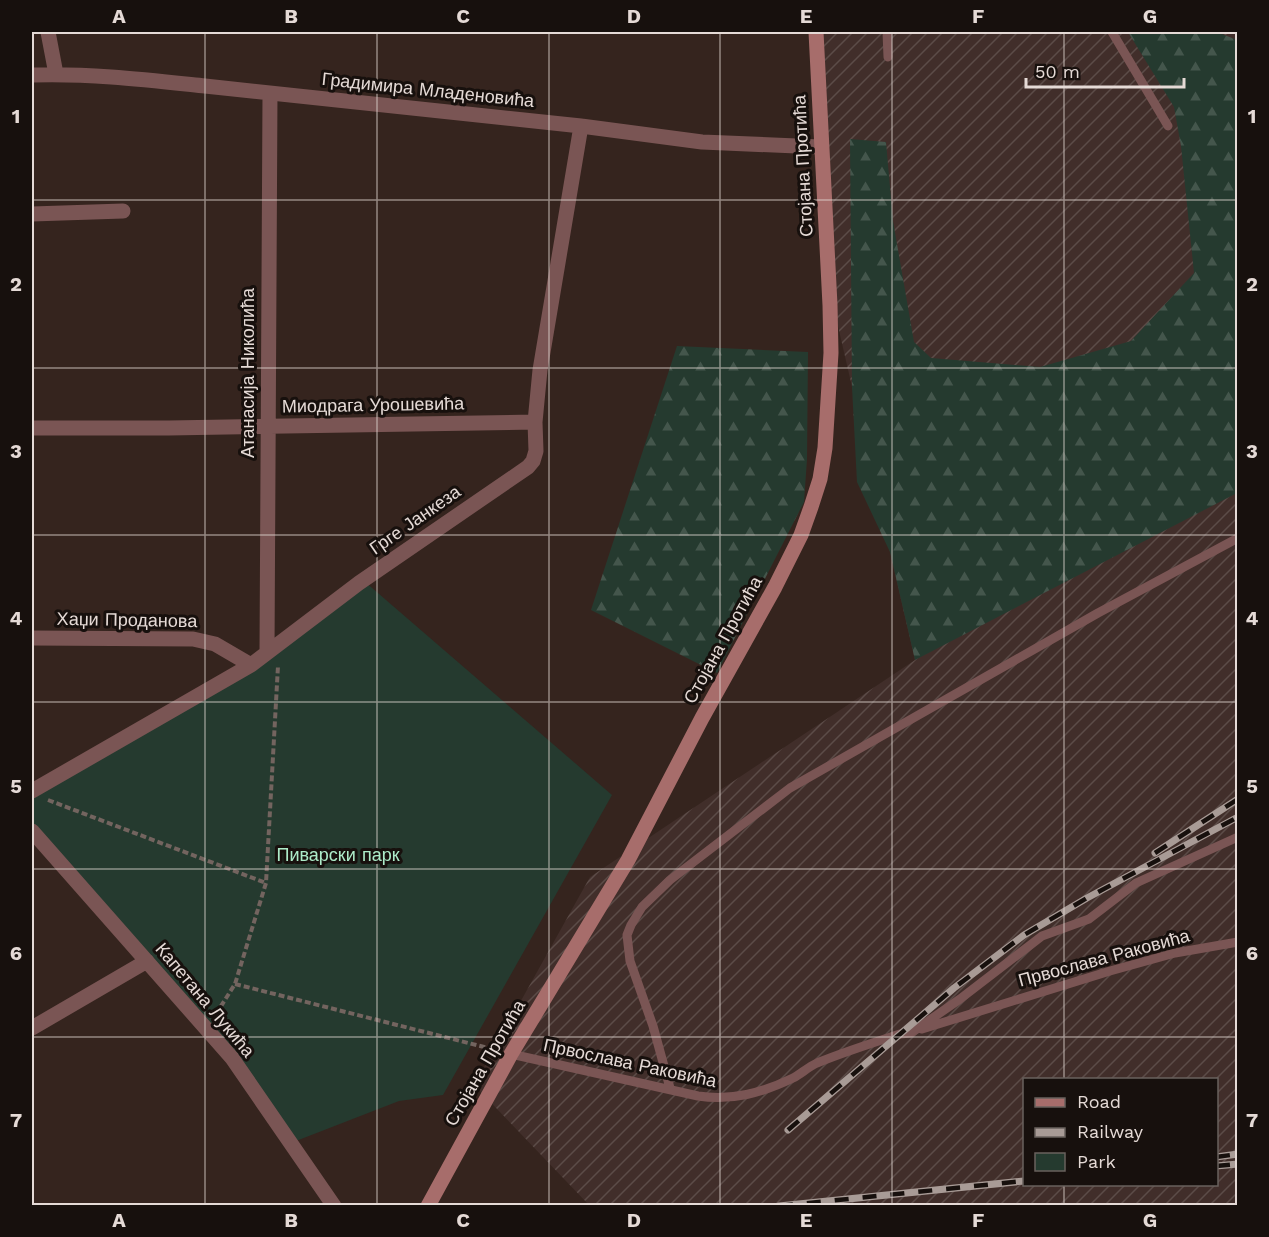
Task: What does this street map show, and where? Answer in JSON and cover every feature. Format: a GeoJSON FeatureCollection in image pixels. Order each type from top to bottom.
{"type":"FeatureCollection","features":[{"type":"Feature","properties":{"kind":"main road","name":"Стојана Протића"},"geometry":{"type":"LineString","coordinates":[[428,1206],[511,1054],[627,860],[775,587],[801,535],[811,507],[820,479],[825,448],[831,353],[816,32]]}},
{"type":"Feature","properties":{"kind":"street"},"geometry":{"type":"LineString","coordinates":[[48,32],[56,74]]}},
{"type":"Feature","properties":{"kind":"street","name":"Градимира Младеновића"},"geometry":{"type":"LineString","coordinates":[[32,75],[56,74],[143,80],[581,126],[702,142],[820,147]]}},
{"type":"Feature","properties":{"kind":"street","name":"Атанасија Николића"},"geometry":{"type":"LineString","coordinates":[[270,93],[267,426],[269,581],[273,649]]}},
{"type":"Feature","properties":{"kind":"street","name":"Грге Јанкеза"},"geometry":{"type":"LineString","coordinates":[[36,794],[251,665],[359,583],[528,467],[533,461],[536,450],[535,422],[540,370],[581,126]]}},
{"type":"Feature","properties":{"kind":"street"},"geometry":{"type":"LineString","coordinates":[[32,214],[123,211]]}},
{"type":"Feature","properties":{"kind":"street","name":"Миодрага Урошевића"},"geometry":{"type":"LineString","coordinates":[[32,428],[535,422]]}},
{"type":"Feature","properties":{"kind":"street","name":"Хаџи Проданова"},"geometry":{"type":"LineString","coordinates":[[32,638],[193,639],[207,641],[224,648],[251,665]]}},
{"type":"Feature","properties":{"kind":"street","name":"Капетана Лукића"},"geometry":{"type":"LineString","coordinates":[[32,831],[231,1058],[334,1206]]}},
{"type":"Feature","properties":{"kind":"street"},"geometry":{"type":"LineString","coordinates":[[32,1028],[147,961]]}},
{"type":"Feature","properties":{"kind":"lane"},"geometry":{"type":"LineString","coordinates":[[887,32],[888,57]]}},
{"type":"Feature","properties":{"kind":"lane"},"geometry":{"type":"LineString","coordinates":[[1112,32],[1168,126]]}},
{"type":"Feature","properties":{"kind":"lane"},"geometry":{"type":"LineString","coordinates":[[670,1088],[653,1026],[630,961],[627,935],[642,907],[670,880],[790,788],[1098,613],[1238,538]]}},
{"type":"Feature","properties":{"kind":"lane","name":"Првослава Раковића"},"geometry":{"type":"LineString","coordinates":[[911,1033],[960,999],[1041,936],[1089,920],[1136,883],[1238,837]]}},
{"type":"Feature","properties":{"kind":"lane","name":"Првослава Раковића"},"geometry":{"type":"LineString","coordinates":[[511,1054],[698,1096],[720,1099],[745,1096],[769,1089],[795,1077],[812,1065],[900,1034],[911,1033],[1175,953],[1238,942]]}},
{"type":"Feature","properties":{"kind":"path"},"geometry":{"type":"LineString","coordinates":[[206,1029],[235,984],[266,883],[273,649]]}},
{"type":"Feature","properties":{"kind":"path"},"geometry":{"type":"LineString","coordinates":[[36,794],[57,805],[266,883]]}},
{"type":"Feature","properties":{"kind":"path"},"geometry":{"type":"LineString","coordinates":[[235,984],[511,1054]]}},
{"type":"Feature","properties":{"kind":"shaded area"},"geometry":{"type":"Polygon","coordinates":[[[813,32],[1237,32],[1237,1205],[589,1205],[474,1085],[590,877],[915,660],[832,300],[813,32]]]}},
{"type":"Feature","properties":{"kind":"green space"},"geometry":{"type":"Polygon","coordinates":[[[1128,32],[1217,32],[1237,40],[1237,493],[915,660],[890,552],[857,482],[852,387],[850,139],[886,142],[893,221],[914,342],[931,358],[1040,367],[1131,341],[1194,273],[1181,146],[1174,107],[1128,32]]]}},
{"type":"Feature","properties":{"kind":"green space"},"geometry":{"type":"Polygon","coordinates":[[[677,346],[808,352],[807,459],[804,502],[717,673],[591,610],[677,346]]]}},
{"type":"Feature","properties":{"kind":"green space","name":"Пиварски парк"},"geometry":{"type":"Polygon","coordinates":[[[364,581],[612,795],[443,1095],[399,1101],[296,1141],[157,965],[32,822],[32,792],[255,661],[364,581]]]}},
{"type":"Feature","properties":{"kind":"railway"},"geometry":{"type":"LineString","coordinates":[[1155,853],[1238,799]]}},
{"type":"Feature","properties":{"kind":"railway"},"geometry":{"type":"LineString","coordinates":[[788,1130],[954,988],[1024,935],[1087,898],[1238,817]]}},
{"type":"Feature","properties":{"kind":"railway"},"geometry":{"type":"LineString","coordinates":[[1218,1157],[1238,1154]]}},
{"type":"Feature","properties":{"kind":"railway"},"geometry":{"type":"LineString","coordinates":[[1218,1166],[1238,1164]]}},
{"type":"Feature","properties":{"kind":"railway"},"geometry":{"type":"LineString","coordinates":[[779,1206],[1023,1181]]}}]}
